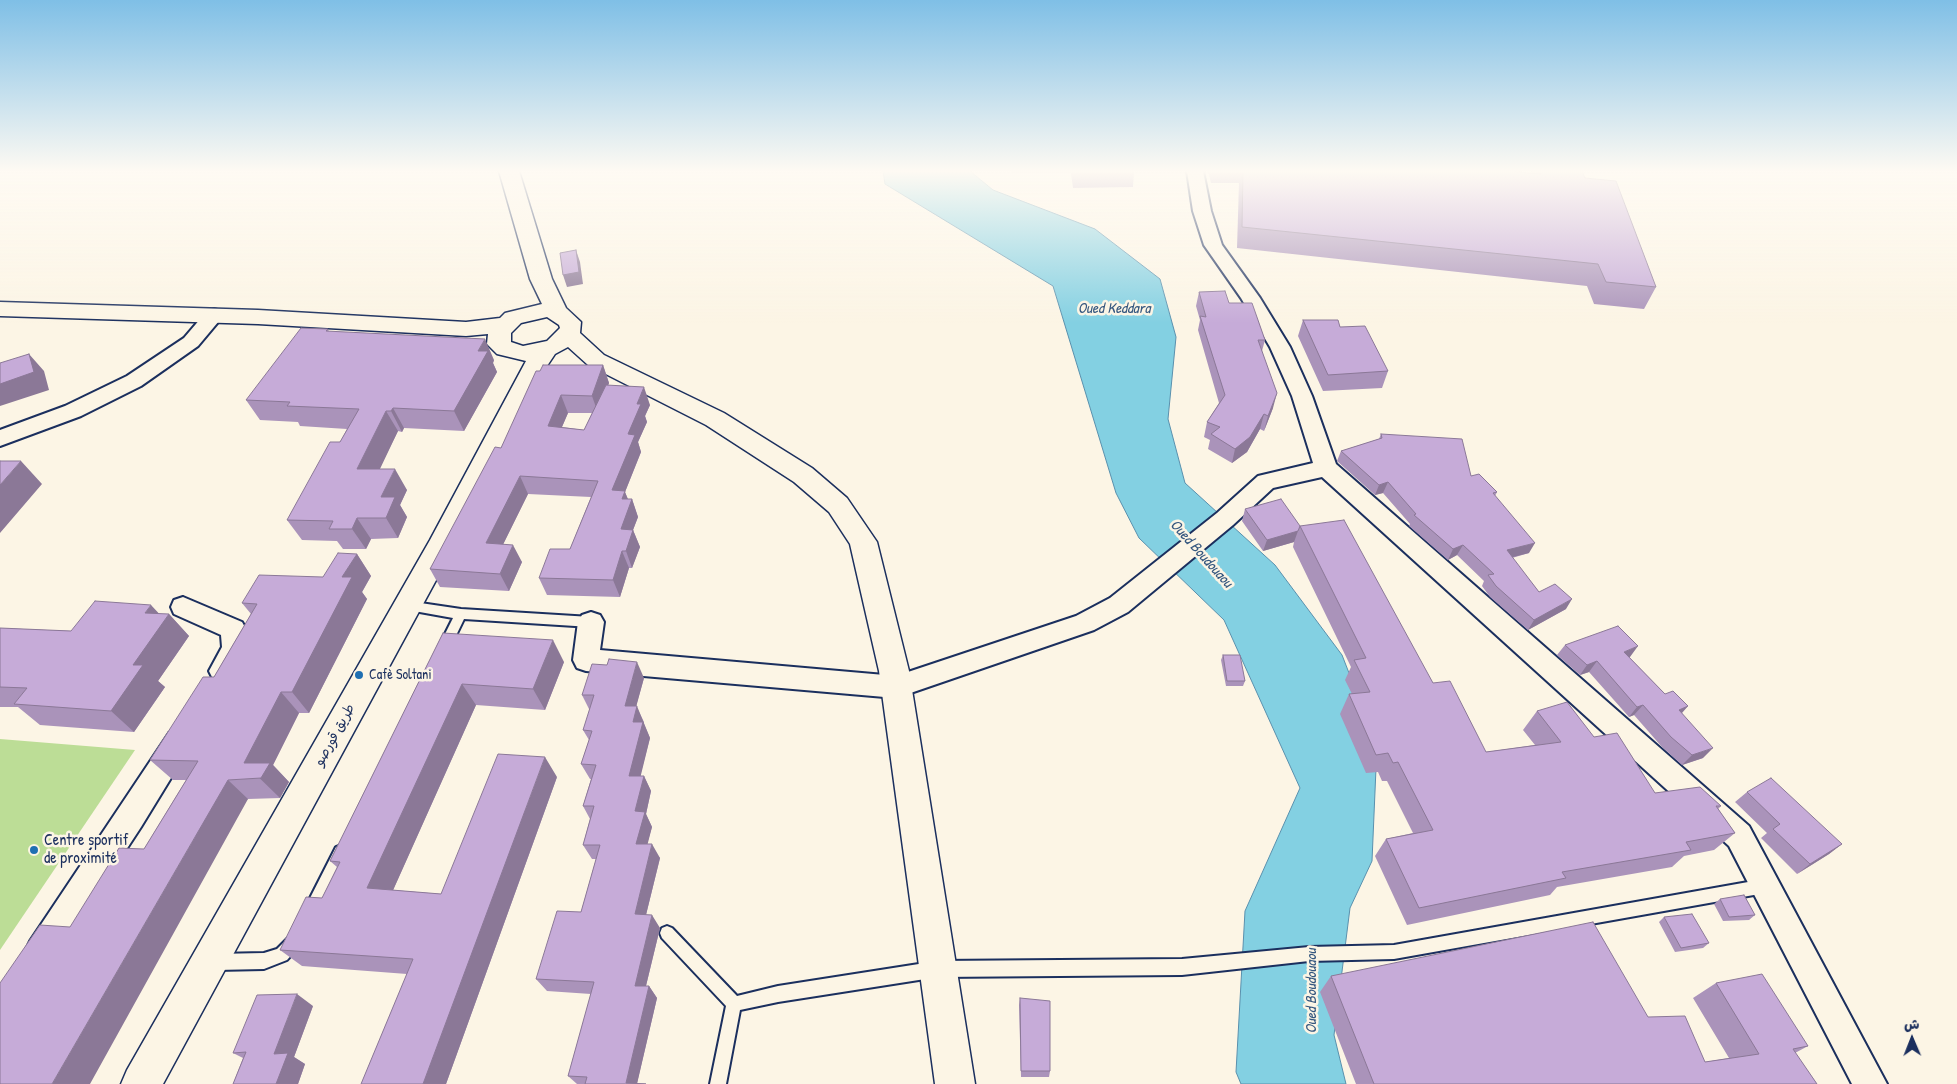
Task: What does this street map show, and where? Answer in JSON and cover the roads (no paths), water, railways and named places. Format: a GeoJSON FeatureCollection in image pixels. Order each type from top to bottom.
{"type":"FeatureCollection","features":[{"type":"Feature","properties":{"kind":"main road"},"geometry":{"type":"LineString","coordinates":[[524,222],[541,279],[557,312]]}},
{"type":"Feature","properties":{"kind":"main road"},"geometry":{"type":"LineString","coordinates":[[0,309],[214,316],[466,329],[509,326],[547,310],[557,312],[570,322],[568,335],[547,350],[519,354],[505,349],[509,326],[533,302],[541,279]]}},
{"type":"Feature","properties":{"kind":"main road"},"geometry":{"type":"LineString","coordinates":[[568,335],[596,360],[715,419],[804,476],[838,505],[862,542],[875,586],[896,687],[955,1084]]}},
{"type":"Feature","properties":{"kind":"main road"},"geometry":{"type":"LineString","coordinates":[[547,350],[574,362],[624,373]]}},
{"type":"Feature","properties":{"kind":"main road","name":"طريق قورصو"},"geometry":{"type":"LineString","coordinates":[[141,1084],[407,606],[500,436],[526,384],[547,350]]}},
{"type":"Feature","properties":{"kind":"main road"},"geometry":{"type":"LineString","coordinates":[[519,354],[525,368],[526,384]]}},
{"type":"Feature","properties":{"kind":"street"},"geometry":{"type":"LineString","coordinates":[[1205,222],[1213,245],[1250,298],[1280,346],[1302,396],[1326,468],[1739,836],[1870,1084]]}},
{"type":"Feature","properties":{"kind":"street"},"geometry":{"type":"LineString","coordinates":[[0,438],[73,411],[134,382],[191,342],[214,316]]}},
{"type":"Feature","properties":{"kind":"street"},"geometry":{"type":"LineString","coordinates":[[591,622],[586,660],[896,687],[1086,623],[1119,605],[1225,519],[1266,482],[1326,468]]}},
{"type":"Feature","properties":{"kind":"street"},"geometry":{"type":"LineString","coordinates":[[183,607],[233,629],[234,648],[209,693]]}},
{"type":"Feature","properties":{"kind":"street"},"geometry":{"type":"LineString","coordinates":[[26,973],[131,818],[194,718]]}},
{"type":"Feature","properties":{"kind":"lane"},"geometry":{"type":"LineString","coordinates":[[407,606],[461,614],[591,622]]}},
{"type":"Feature","properties":{"kind":"lane"},"geometry":{"type":"LineString","coordinates":[[439,658],[461,614]]}},
{"type":"Feature","properties":{"kind":"lane"},"geometry":{"type":"LineString","coordinates":[[209,962],[264,961],[282,955],[301,930],[348,837]]}},
{"type":"Feature","properties":{"kind":"lane"},"geometry":{"type":"LineString","coordinates":[[734,1004],[778,994],[938,969],[1182,967],[1309,954],[1394,952],[1766,886]]}},
{"type":"Feature","properties":{"kind":"lane"},"geometry":{"type":"LineString","coordinates":[[667,933],[734,1004]]}},
{"type":"Feature","properties":{"kind":"lane"},"geometry":{"type":"LineString","coordinates":[[718,1084],[734,1004]]}},
{"type":"Feature","properties":{"kind":"water","name":"Oued Keddara"},"geometry":{"type":"Polygon","coordinates":[[[947,222],[1076,222],[1095,229],[1160,279],[1176,337],[1168,419],[1185,483],[1275,565],[1342,655],[1377,745],[1372,861],[1350,908],[1334,1035],[1346,1084],[1241,1084],[1236,1072],[1245,911],[1300,788],[1224,620],[1139,538],[1116,493],[1053,286],[947,222]]]}},
{"type":"Feature","properties":{"kind":"place","name":"Cafè Soltani"},"geometry":{"type":"Point","coordinates":[359,675]}},
{"type":"Feature","properties":{"kind":"place","name":"Centre sportif de proximité"},"geometry":{"type":"Point","coordinates":[34,850]}},
{"type":"Feature","properties":{"kind":"water label","name":"Oued Boudouaou"},"geometry":{"type":"Point","coordinates":[1201,554]}},
{"type":"Feature","properties":{"kind":"water label","name":"Oued Boudouaou"},"geometry":{"type":"Point","coordinates":[1312,991]}}]}
